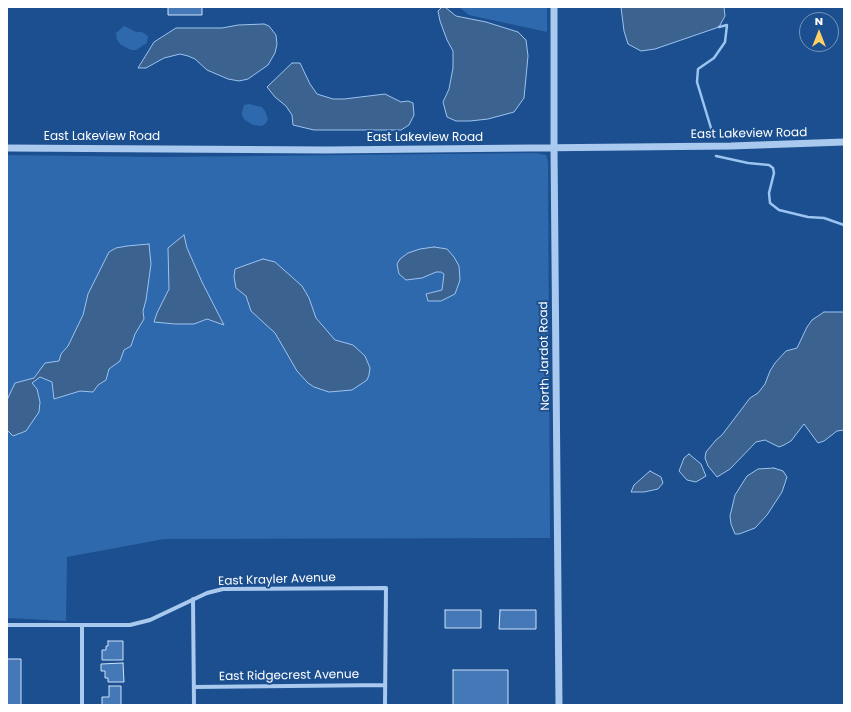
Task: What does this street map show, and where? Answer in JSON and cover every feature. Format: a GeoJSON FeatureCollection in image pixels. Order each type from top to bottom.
{"type":"FeatureCollection","features":[{"type":"Feature","properties":{"kind":"street","name":"North Jardot Road"},"geometry":{"type":"LineString","coordinates":[[554,7],[559,705]]}},
{"type":"Feature","properties":{"kind":"street","name":"East Lakeview Road"},"geometry":{"type":"LineString","coordinates":[[7,148],[326,150],[731,146],[844,142]]}},
{"type":"Feature","properties":{"kind":"street","name":"East Krayler Avenue"},"geometry":{"type":"LineString","coordinates":[[7,624],[130,625],[150,620],[207,593],[223,590],[386,588],[385,685]]}},
{"type":"Feature","properties":{"kind":"street"},"geometry":{"type":"LineString","coordinates":[[193,599],[194,705]]}},
{"type":"Feature","properties":{"kind":"street"},"geometry":{"type":"LineString","coordinates":[[82,625],[82,705]]}},
{"type":"Feature","properties":{"kind":"street"},"geometry":{"type":"LineString","coordinates":[[385,685],[386,705]]}},
{"type":"Feature","properties":{"kind":"street","name":"East Ridgecrest Avenue"},"geometry":{"type":"LineString","coordinates":[[194,687],[385,685]]}},
{"type":"Feature","properties":{"kind":"shaded area"},"geometry":{"type":"Polygon","coordinates":[[[442,7],[445,7],[456,16],[486,22],[518,32],[526,40],[528,56],[524,98],[514,112],[488,119],[470,121],[456,121],[447,117],[443,102],[449,89],[453,68],[453,51],[440,21],[438,11],[442,7]]]}},
{"type":"Feature","properties":{"kind":"shaded area"},"geometry":{"type":"Polygon","coordinates":[[[459,7],[547,7],[547,32],[469,15],[459,7]]]}},
{"type":"Feature","properties":{"kind":"shaded area"},"geometry":{"type":"Polygon","coordinates":[[[621,7],[724,7],[725,16],[719,27],[655,49],[641,51],[628,44],[624,31],[621,7]]]}},
{"type":"Feature","properties":{"kind":"shaded area"},"geometry":{"type":"Polygon","coordinates":[[[264,24],[269,26],[276,35],[277,44],[275,53],[268,65],[248,79],[239,81],[228,79],[207,70],[195,59],[180,54],[164,58],[146,68],[138,68],[154,42],[176,28],[222,28],[238,25],[264,24]]]}},
{"type":"Feature","properties":{"kind":"shaded area"},"geometry":{"type":"Polygon","coordinates":[[[124,26],[136,32],[142,32],[148,36],[147,43],[136,50],[131,50],[121,45],[117,40],[116,33],[124,26]]]}},
{"type":"Feature","properties":{"kind":"shaded area"},"geometry":{"type":"Polygon","coordinates":[[[292,63],[300,63],[310,84],[317,94],[333,99],[344,99],[385,94],[401,102],[408,101],[413,103],[414,115],[409,125],[401,130],[314,130],[293,125],[292,115],[286,106],[275,97],[267,87],[292,63]]]}},
{"type":"Feature","properties":{"kind":"shaded area"},"geometry":{"type":"Polygon","coordinates":[[[249,104],[262,107],[265,111],[268,119],[262,126],[253,125],[242,116],[244,105],[249,104]]]}},
{"type":"Feature","properties":{"kind":"shaded area"},"geometry":{"type":"Polygon","coordinates":[[[536,153],[546,155],[548,162],[550,538],[164,539],[67,557],[66,621],[7,618],[7,155],[163,157],[536,153]]]}},
{"type":"Feature","properties":{"kind":"shaded area"},"geometry":{"type":"Polygon","coordinates":[[[184,235],[187,248],[202,282],[224,325],[207,319],[194,324],[154,322],[169,289],[168,248],[184,235]]]}},
{"type":"Feature","properties":{"kind":"shaded area"},"geometry":{"type":"Polygon","coordinates":[[[149,244],[151,264],[143,311],[144,319],[135,334],[131,346],[124,350],[120,361],[109,369],[106,380],[98,385],[93,392],[80,391],[54,399],[52,382],[40,377],[32,383],[37,389],[40,402],[39,412],[26,431],[13,436],[7,430],[7,400],[15,383],[34,378],[45,363],[59,361],[61,354],[68,346],[83,315],[88,294],[109,252],[116,248],[149,244]]]}},
{"type":"Feature","properties":{"kind":"shaded area"},"geometry":{"type":"Polygon","coordinates":[[[434,247],[447,249],[459,266],[460,280],[455,294],[441,301],[428,301],[426,294],[442,290],[444,274],[441,272],[436,272],[422,278],[406,280],[399,274],[397,264],[400,259],[408,253],[434,247]]]}},
{"type":"Feature","properties":{"kind":"shaded area"},"geometry":{"type":"Polygon","coordinates":[[[263,259],[275,262],[302,286],[309,298],[316,318],[335,340],[353,345],[365,356],[370,368],[367,380],[352,390],[329,392],[314,387],[297,371],[275,333],[251,311],[246,296],[236,288],[234,277],[235,269],[263,259]]]}},
{"type":"Feature","properties":{"kind":"shaded area"},"geometry":{"type":"Polygon","coordinates":[[[824,312],[844,312],[844,430],[837,431],[824,441],[818,443],[804,424],[791,441],[779,447],[765,440],[756,442],[730,469],[717,477],[708,466],[705,458],[706,452],[722,435],[750,398],[758,393],[765,384],[775,363],[786,351],[797,348],[812,320],[824,312]]]}},
{"type":"Feature","properties":{"kind":"shaded area"},"geometry":{"type":"Polygon","coordinates":[[[689,454],[701,464],[706,476],[696,482],[687,480],[679,471],[684,458],[689,454]]]}},
{"type":"Feature","properties":{"kind":"shaded area"},"geometry":{"type":"Polygon","coordinates":[[[774,468],[783,471],[787,477],[782,492],[767,515],[755,528],[735,534],[730,516],[735,495],[747,476],[758,469],[774,468]]]}},
{"type":"Feature","properties":{"kind":"shaded area"},"geometry":{"type":"Polygon","coordinates":[[[650,471],[661,477],[663,483],[658,489],[644,492],[631,492],[634,485],[650,471]]]}},
{"type":"Feature","properties":{"kind":"building"},"geometry":{"type":"Polygon","coordinates":[[[168,7],[202,7],[202,15],[168,15],[168,7]]]}},
{"type":"Feature","properties":{"kind":"building"},"geometry":{"type":"Polygon","coordinates":[[[445,610],[481,610],[481,628],[445,628],[445,610]]]}},
{"type":"Feature","properties":{"kind":"building"},"geometry":{"type":"Polygon","coordinates":[[[500,610],[536,610],[536,629],[499,629],[500,610]]]}},
{"type":"Feature","properties":{"kind":"building"},"geometry":{"type":"Polygon","coordinates":[[[108,641],[123,641],[123,660],[102,660],[102,650],[106,650],[108,641]]]}},
{"type":"Feature","properties":{"kind":"building"},"geometry":{"type":"Polygon","coordinates":[[[7,659],[21,659],[21,705],[7,705],[7,659]]]}},
{"type":"Feature","properties":{"kind":"building"},"geometry":{"type":"Polygon","coordinates":[[[123,663],[124,682],[108,682],[108,678],[105,678],[105,671],[101,671],[101,664],[123,663]]]}},
{"type":"Feature","properties":{"kind":"building"},"geometry":{"type":"Polygon","coordinates":[[[453,670],[508,670],[508,705],[453,705],[453,670]]]}},
{"type":"Feature","properties":{"kind":"building"},"geometry":{"type":"Polygon","coordinates":[[[109,686],[121,686],[121,705],[102,705],[102,697],[109,697],[109,686]]]}},
{"type":"Feature","properties":{"kind":"waterway"},"geometry":{"type":"LineString","coordinates":[[714,138],[697,82],[698,69],[714,58],[725,42],[727,25],[719,27]]}},
{"type":"Feature","properties":{"kind":"waterway"},"geometry":{"type":"LineString","coordinates":[[716,156],[748,163],[769,165],[773,168],[774,173],[769,193],[770,203],[779,210],[808,217],[824,218],[844,225]]}}]}
